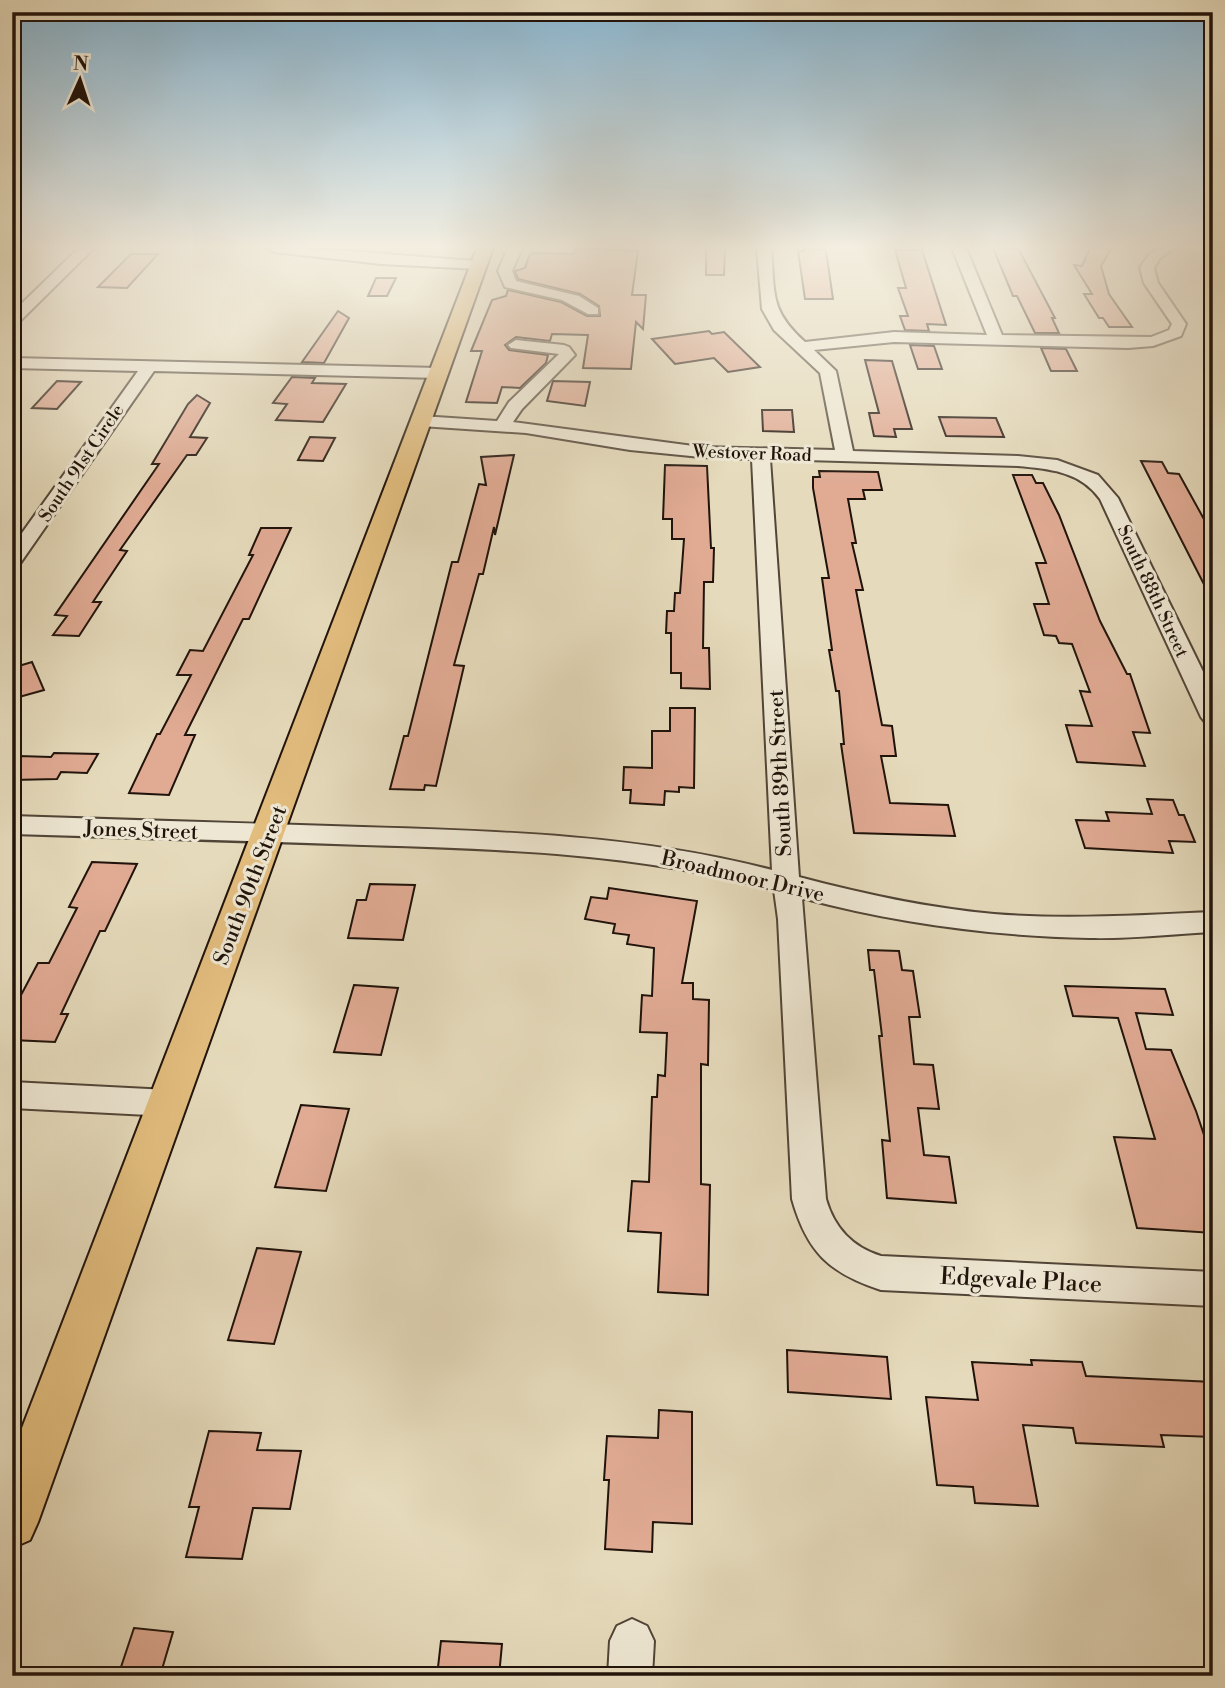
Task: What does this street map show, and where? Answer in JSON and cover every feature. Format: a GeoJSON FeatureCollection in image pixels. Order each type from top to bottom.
{"type":"FeatureCollection","features":[{"type":"Feature","properties":{"kind":"main road","name":"South 90th Street"},"geometry":{"type":"LineString","coordinates":[[12,1522],[456,327]]}},
{"type":"Feature","properties":{"kind":"street"},"geometry":{"type":"LineString","coordinates":[[779,327],[823,364],[832,378],[845,457]]}},
{"type":"Feature","properties":{"kind":"street"},"geometry":{"type":"LineString","coordinates":[[991,327],[996,339]]}},
{"type":"Feature","properties":{"kind":"street"},"geometry":{"type":"LineString","coordinates":[[802,347],[873,338],[1140,343],[1171,336],[1177,327]]}},
{"type":"Feature","properties":{"kind":"street"},"geometry":{"type":"LineString","coordinates":[[509,426],[525,398],[566,357],[567,352],[554,347],[516,345]]}},
{"type":"Feature","properties":{"kind":"street"},"geometry":{"type":"LineString","coordinates":[[12,363],[439,373]]}},
{"type":"Feature","properties":{"kind":"street","name":"South 91st Circle"},"geometry":{"type":"LineString","coordinates":[[12,561],[77,473],[111,418],[150,366]]}},
{"type":"Feature","properties":{"kind":"street","name":"Westover Road"},"geometry":{"type":"LineString","coordinates":[[421,421],[509,426],[659,449],[1018,461],[1055,465],[1084,473]]}},
{"type":"Feature","properties":{"kind":"street","name":"South 89th Street"},"geometry":{"type":"LineString","coordinates":[[761,454],[786,882],[792,919],[809,1199],[814,1220],[836,1251]]}},
{"type":"Feature","properties":{"kind":"street","name":"South 88th Street"},"geometry":{"type":"LineString","coordinates":[[1084,473],[1101,484],[1109,498],[1213,717]]}},
{"type":"Feature","properties":{"kind":"street","name":"Jones Street"},"geometry":{"type":"LineString","coordinates":[[12,825],[270,832]]}},
{"type":"Feature","properties":{"kind":"street","name":"Broadmoor Drive"},"geometry":{"type":"LineString","coordinates":[[270,832],[440,838],[606,849],[682,860],[786,882],[862,904],[993,924],[1092,928],[1211,927]]}},
{"type":"Feature","properties":{"kind":"street"},"geometry":{"type":"LineString","coordinates":[[12,1095],[168,1103]]}},
{"type":"Feature","properties":{"kind":"street","name":"Edgevale Place"},"geometry":{"type":"LineString","coordinates":[[836,1251],[865,1269],[881,1273],[1213,1289]]}},
{"type":"Feature","properties":{"kind":"building"},"geometry":{"type":"Polygon","coordinates":[[[327,327],[344,327],[324,363],[302,362],[327,327]]]}},
{"type":"Feature","properties":{"kind":"building"},"geometry":{"type":"Polygon","coordinates":[[[481,327],[635,327],[631,369],[583,368],[588,335],[552,334],[550,341],[516,337],[505,345],[509,350],[548,355],[546,363],[520,388],[502,387],[497,403],[466,402],[482,351],[471,351],[481,327]]]}},
{"type":"Feature","properties":{"kind":"building"},"geometry":{"type":"Polygon","coordinates":[[[904,327],[928,327],[929,331],[905,330],[904,327]]]}},
{"type":"Feature","properties":{"kind":"building"},"geometry":{"type":"Polygon","coordinates":[[[1032,327],[1056,327],[1059,333],[1035,333],[1032,327]]]}},
{"type":"Feature","properties":{"kind":"building"},"geometry":{"type":"Polygon","coordinates":[[[709,331],[712,334],[724,332],[760,367],[728,372],[714,358],[675,364],[652,339],[709,331]]]}},
{"type":"Feature","properties":{"kind":"building"},"geometry":{"type":"Polygon","coordinates":[[[910,345],[934,346],[942,369],[918,369],[910,345]]]}},
{"type":"Feature","properties":{"kind":"building"},"geometry":{"type":"Polygon","coordinates":[[[1041,348],[1066,349],[1077,371],[1051,371],[1041,348]]]}},
{"type":"Feature","properties":{"kind":"building"},"geometry":{"type":"Polygon","coordinates":[[[865,360],[892,361],[912,429],[894,429],[896,437],[874,436],[869,413],[879,413],[865,360]]]}},
{"type":"Feature","properties":{"kind":"building"},"geometry":{"type":"Polygon","coordinates":[[[292,377],[315,378],[312,383],[346,384],[323,422],[276,420],[287,404],[273,403],[292,377]]]}},
{"type":"Feature","properties":{"kind":"building"},"geometry":{"type":"Polygon","coordinates":[[[57,381],[81,382],[57,409],[32,408],[57,381]]]}},
{"type":"Feature","properties":{"kind":"building"},"geometry":{"type":"Polygon","coordinates":[[[553,381],[590,382],[585,406],[547,401],[553,381]]]}},
{"type":"Feature","properties":{"kind":"building"},"geometry":{"type":"Polygon","coordinates":[[[197,395],[210,403],[190,437],[207,438],[196,455],[187,455],[120,550],[127,551],[93,602],[101,602],[79,636],[53,635],[67,616],[55,615],[159,464],[152,464],[188,404],[197,395]]]}},
{"type":"Feature","properties":{"kind":"building"},"geometry":{"type":"Polygon","coordinates":[[[762,410],[792,410],[794,432],[763,431],[762,410]]]}},
{"type":"Feature","properties":{"kind":"building"},"geometry":{"type":"Polygon","coordinates":[[[939,417],[996,418],[1004,437],[946,436],[939,417]]]}},
{"type":"Feature","properties":{"kind":"building"},"geometry":{"type":"Polygon","coordinates":[[[310,437],[335,438],[323,461],[298,460],[310,437]]]}},
{"type":"Feature","properties":{"kind":"building"},"geometry":{"type":"Polygon","coordinates":[[[514,455],[495,535],[494,527],[483,574],[479,574],[454,665],[464,666],[436,786],[425,785],[424,790],[390,789],[404,736],[408,736],[452,562],[458,562],[479,484],[486,485],[481,457],[514,455]]]}},
{"type":"Feature","properties":{"kind":"building"},"geometry":{"type":"Polygon","coordinates":[[[1141,461],[1162,462],[1168,473],[1179,474],[1205,521],[1213,522],[1213,602],[1141,461]]]}},
{"type":"Feature","properties":{"kind":"building"},"geometry":{"type":"Polygon","coordinates":[[[665,465],[707,466],[711,548],[714,548],[713,582],[704,582],[703,648],[709,648],[710,689],[681,688],[681,673],[671,673],[671,633],[666,633],[667,611],[674,611],[675,593],[680,593],[684,539],[672,539],[672,519],[663,519],[665,465]]]}},
{"type":"Feature","properties":{"kind":"building"},"geometry":{"type":"Polygon","coordinates":[[[819,471],[878,472],[882,490],[863,490],[865,499],[848,499],[856,543],[852,543],[863,590],[856,590],[882,725],[892,726],[896,756],[881,756],[890,803],[948,805],[955,836],[854,833],[841,744],[844,744],[839,691],[836,691],[829,650],[832,650],[822,578],[829,578],[813,488],[813,477],[820,477],[819,471]]]}},
{"type":"Feature","properties":{"kind":"building"},"geometry":{"type":"Polygon","coordinates":[[[1013,475],[1032,475],[1036,483],[1043,483],[1059,515],[1100,621],[1127,674],[1130,674],[1150,733],[1133,732],[1145,766],[1077,762],[1066,725],[1092,726],[1080,691],[1090,692],[1072,644],[1059,643],[1056,636],[1044,635],[1034,604],[1049,604],[1036,563],[1046,563],[1013,475]]]}},
{"type":"Feature","properties":{"kind":"building"},"geometry":{"type":"Polygon","coordinates":[[[261,528],[291,528],[249,619],[243,619],[185,735],[195,735],[169,795],[129,793],[157,734],[160,734],[191,675],[177,675],[190,650],[203,651],[253,555],[249,555],[261,528]]]}},
{"type":"Feature","properties":{"kind":"building"},"geometry":{"type":"Polygon","coordinates":[[[32,662],[44,690],[12,699],[12,668],[32,662]]]}},
{"type":"Feature","properties":{"kind":"building"},"geometry":{"type":"Polygon","coordinates":[[[670,708],[695,708],[694,788],[679,787],[679,792],[665,791],[664,805],[630,803],[631,790],[623,790],[624,767],[652,768],[652,731],[670,731],[670,708]]]}},
{"type":"Feature","properties":{"kind":"building"},"geometry":{"type":"Polygon","coordinates":[[[54,753],[98,754],[87,773],[61,772],[57,779],[12,780],[12,766],[19,756],[51,757],[54,753]]]}},
{"type":"Feature","properties":{"kind":"building"},"geometry":{"type":"Polygon","coordinates":[[[1147,799],[1173,800],[1179,815],[1184,815],[1195,842],[1169,841],[1173,853],[1085,848],[1076,820],[1109,821],[1106,812],[1152,814],[1147,799]]]}},
{"type":"Feature","properties":{"kind":"building"},"geometry":{"type":"Polygon","coordinates":[[[92,862],[137,864],[105,931],[100,931],[61,1014],[68,1014],[55,1042],[12,1040],[12,1012],[38,963],[49,963],[77,908],[69,907],[92,862]]]}},
{"type":"Feature","properties":{"kind":"building"},"geometry":{"type":"Polygon","coordinates":[[[370,884],[415,885],[403,940],[348,938],[357,900],[366,900],[370,884]]]}},
{"type":"Feature","properties":{"kind":"building"},"geometry":{"type":"Polygon","coordinates":[[[609,888],[697,901],[682,983],[693,983],[693,999],[709,1000],[708,1065],[701,1064],[701,1184],[710,1185],[708,1295],[658,1292],[661,1233],[628,1231],[632,1181],[649,1182],[652,1097],[657,1097],[658,1075],[665,1076],[667,1033],[640,1032],[642,995],[652,996],[654,948],[627,944],[629,935],[613,933],[615,924],[585,919],[591,897],[607,899],[609,888]]]}},
{"type":"Feature","properties":{"kind":"building"},"geometry":{"type":"Polygon","coordinates":[[[868,950],[899,951],[902,970],[913,971],[920,1017],[909,1017],[914,1064],[933,1065],[939,1109],[918,1108],[924,1155],[949,1157],[956,1203],[887,1198],[882,1140],[890,1141],[879,1036],[882,1036],[874,970],[870,970],[868,950]]]}},
{"type":"Feature","properties":{"kind":"building"},"geometry":{"type":"Polygon","coordinates":[[[354,985],[398,988],[381,1055],[334,1052],[354,985]]]}},
{"type":"Feature","properties":{"kind":"building"},"geometry":{"type":"Polygon","coordinates":[[[1065,986],[1165,989],[1173,1015],[1136,1013],[1146,1049],[1171,1050],[1196,1111],[1213,1162],[1213,1233],[1137,1228],[1114,1137],[1155,1139],[1118,1018],[1073,1016],[1065,986]]]}},
{"type":"Feature","properties":{"kind":"building"},"geometry":{"type":"Polygon","coordinates":[[[301,1105],[349,1109],[326,1191],[275,1187],[301,1105]]]}},
{"type":"Feature","properties":{"kind":"building"},"geometry":{"type":"Polygon","coordinates":[[[257,1248],[301,1252],[274,1344],[228,1340],[257,1248]]]}},
{"type":"Feature","properties":{"kind":"building"},"geometry":{"type":"Polygon","coordinates":[[[787,1350],[887,1357],[891,1399],[788,1392],[787,1350]]]}},
{"type":"Feature","properties":{"kind":"building"},"geometry":{"type":"Polygon","coordinates":[[[1031,1360],[1082,1362],[1086,1376],[1213,1382],[1213,1437],[1161,1435],[1164,1447],[1076,1443],[1073,1428],[1023,1425],[1038,1506],[975,1503],[973,1487],[937,1485],[926,1397],[978,1400],[972,1362],[1032,1365],[1031,1360]]]}},
{"type":"Feature","properties":{"kind":"building"},"geometry":{"type":"Polygon","coordinates":[[[659,1410],[692,1412],[692,1524],[653,1522],[652,1552],[605,1549],[609,1480],[604,1480],[607,1436],[658,1438],[659,1410]]]}},
{"type":"Feature","properties":{"kind":"building"},"geometry":{"type":"Polygon","coordinates":[[[209,1431],[261,1433],[257,1450],[301,1451],[290,1509],[253,1508],[242,1559],[186,1557],[199,1507],[189,1507],[209,1431]]]}},
{"type":"Feature","properties":{"kind":"building"},"geometry":{"type":"Polygon","coordinates":[[[134,1628],[173,1632],[160,1676],[118,1676],[134,1628]]]}},
{"type":"Feature","properties":{"kind":"building"},"geometry":{"type":"Polygon","coordinates":[[[441,1641],[502,1644],[499,1676],[437,1676],[441,1641]]]}}]}
